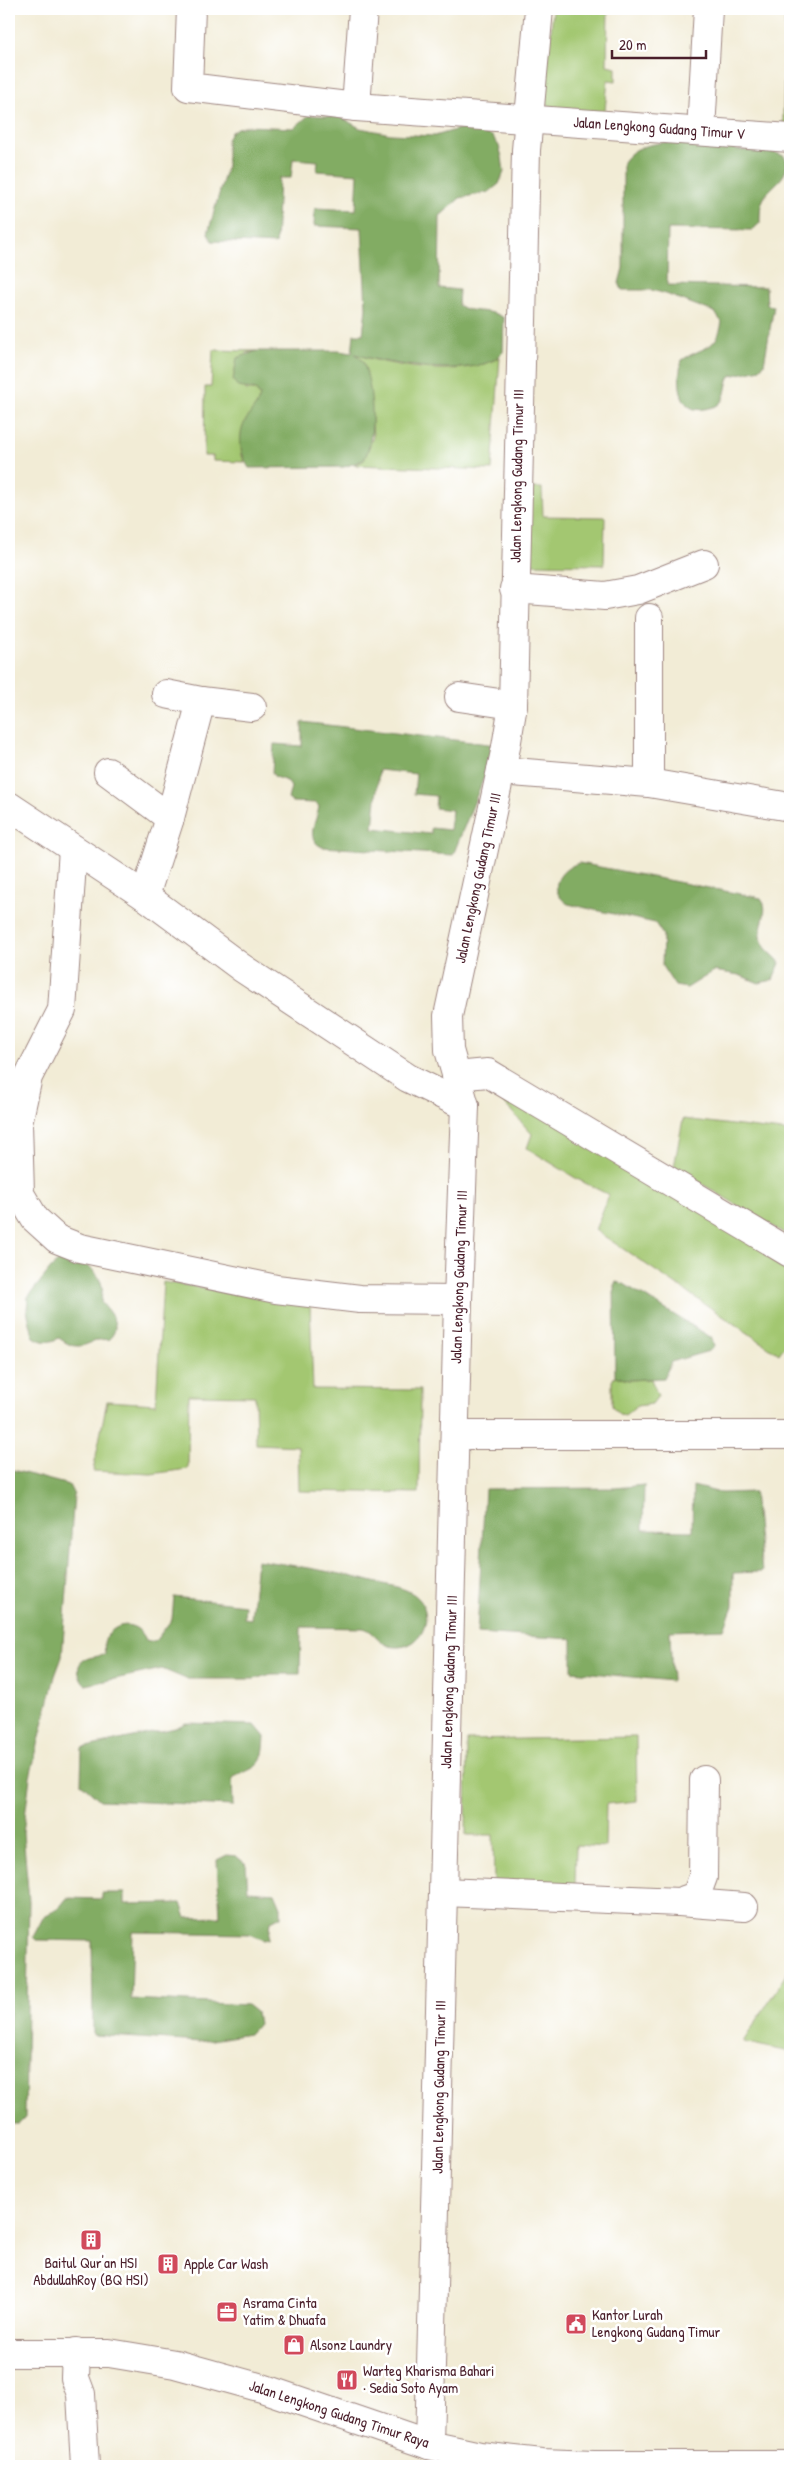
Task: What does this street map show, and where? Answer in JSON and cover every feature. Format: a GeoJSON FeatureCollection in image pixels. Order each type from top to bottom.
{"type":"FeatureCollection","features":[{"type":"Feature","properties":{"kind":"street","name":"Jalan Lengkong Gudang Timur V"},"geometry":{"type":"LineString","coordinates":[[192,9],[188,87],[356,107],[701,130],[790,138]]}},
{"type":"Feature","properties":{"kind":"street"},"geometry":{"type":"LineString","coordinates":[[356,107],[363,9]]}},
{"type":"Feature","properties":{"kind":"street","name":"Jalan Lengkong Gudang Timur III"},"geometry":{"type":"LineString","coordinates":[[429,2445],[458,1300],[465,1106],[449,1050],[448,1016],[501,771],[513,705],[514,589],[527,118],[539,9]]}},
{"type":"Feature","properties":{"kind":"street"},"geometry":{"type":"LineString","coordinates":[[701,130],[708,9]]}},
{"type":"Feature","properties":{"kind":"street"},"geometry":{"type":"LineString","coordinates":[[514,589],[605,596],[638,590],[704,564]]}},
{"type":"Feature","properties":{"kind":"street"},"geometry":{"type":"LineString","coordinates":[[648,783],[649,618]]}},
{"type":"Feature","properties":{"kind":"street"},"geometry":{"type":"LineString","coordinates":[[166,694],[201,701],[252,707]]}},
{"type":"Feature","properties":{"kind":"street"},"geometry":{"type":"LineString","coordinates":[[459,697],[513,705]]}},
{"type":"Feature","properties":{"kind":"street"},"geometry":{"type":"LineString","coordinates":[[145,896],[170,818],[201,701]]}},
{"type":"Feature","properties":{"kind":"street"},"geometry":{"type":"LineString","coordinates":[[501,771],[648,783],[790,807]]}},
{"type":"Feature","properties":{"kind":"street"},"geometry":{"type":"LineString","coordinates":[[108,772],[170,818]]}},
{"type":"Feature","properties":{"kind":"street"},"geometry":{"type":"LineString","coordinates":[[9,806],[145,896],[242,968],[383,1062],[408,1078],[465,1106]]}},
{"type":"Feature","properties":{"kind":"street"},"geometry":{"type":"LineString","coordinates":[[73,849],[62,1010],[28,1077],[18,1123],[20,1194],[35,1219],[57,1239],[80,1248],[276,1289],[360,1299],[458,1300]]}},
{"type":"Feature","properties":{"kind":"street"},"geometry":{"type":"LineString","coordinates":[[456,1076],[488,1073],[790,1253]]}},
{"type":"Feature","properties":{"kind":"street"},"geometry":{"type":"LineString","coordinates":[[455,1434],[790,1434]]}},
{"type":"Feature","properties":{"kind":"street"},"geometry":{"type":"LineString","coordinates":[[679,1902],[696,1896],[703,1877],[704,1780]]}},
{"type":"Feature","properties":{"kind":"street"},"geometry":{"type":"LineString","coordinates":[[443,1892],[679,1902],[744,1907]]}},
{"type":"Feature","properties":{"kind":"street"},"geometry":{"type":"LineString","coordinates":[[76,2352],[76,2378],[81,2394],[85,2466]]}},
{"type":"Feature","properties":{"kind":"street","name":"Jalan Lengkong Gudang Timur Raya"},"geometry":{"type":"LineString","coordinates":[[9,2353],[76,2352],[118,2354],[190,2368],[262,2388],[429,2445],[480,2456],[542,2463],[790,2465]]}},
{"type":"Feature","properties":{"kind":"green space"},"geometry":{"type":"Polygon","coordinates":[[[553,9],[608,9],[607,65],[616,67],[616,81],[608,80],[605,110],[600,115],[556,113],[547,104],[544,85],[547,43],[551,34],[553,9]]]}},
{"type":"Feature","properties":{"kind":"green space"},"geometry":{"type":"Polygon","coordinates":[[[785,9],[790,9],[790,125],[783,124],[785,9]]]}},
{"type":"Feature","properties":{"kind":"green space"},"geometry":{"type":"Polygon","coordinates":[[[309,115],[340,117],[360,128],[391,134],[435,136],[465,127],[492,136],[499,146],[504,172],[499,184],[489,192],[460,198],[440,216],[439,288],[459,290],[458,305],[463,308],[492,313],[504,318],[503,352],[492,361],[475,366],[455,368],[409,365],[355,354],[363,361],[371,397],[371,437],[364,460],[344,467],[249,468],[243,457],[241,432],[260,396],[256,390],[238,387],[233,380],[237,358],[257,351],[339,351],[352,353],[354,334],[363,334],[366,308],[362,228],[314,226],[315,208],[356,210],[358,174],[317,171],[318,161],[293,159],[291,178],[279,178],[276,244],[212,241],[208,233],[227,166],[227,140],[231,132],[237,128],[247,126],[294,128],[309,115]]]}},
{"type":"Feature","properties":{"kind":"green space"},"geometry":{"type":"Polygon","coordinates":[[[666,142],[726,145],[737,150],[776,153],[784,156],[787,161],[782,178],[766,194],[763,200],[760,223],[752,230],[668,229],[667,285],[766,287],[767,305],[774,306],[764,364],[760,369],[730,376],[722,401],[716,406],[705,409],[696,409],[684,401],[680,385],[680,367],[682,360],[713,343],[720,331],[722,322],[714,312],[652,290],[622,290],[619,283],[623,268],[623,162],[637,149],[666,142]]]}},
{"type":"Feature","properties":{"kind":"green space"},"geometry":{"type":"Polygon","coordinates":[[[213,350],[257,351],[246,353],[246,390],[256,390],[260,396],[241,446],[245,462],[213,461],[213,456],[204,456],[205,387],[211,387],[213,350]]]}},
{"type":"Feature","properties":{"kind":"green space"},"geometry":{"type":"Polygon","coordinates":[[[352,353],[387,363],[447,369],[466,368],[484,364],[500,357],[492,470],[354,465],[364,460],[373,437],[369,382],[352,353]]]}},
{"type":"Feature","properties":{"kind":"green space"},"geometry":{"type":"Polygon","coordinates":[[[524,488],[542,488],[543,516],[605,517],[604,565],[523,564],[524,488]]]}},
{"type":"Feature","properties":{"kind":"green space"},"geometry":{"type":"Polygon","coordinates":[[[302,722],[497,745],[453,855],[322,847],[314,839],[313,834],[319,806],[315,803],[292,802],[288,799],[291,787],[287,781],[275,777],[272,773],[274,744],[302,746],[302,722]],[[379,770],[373,828],[431,834],[431,828],[450,830],[452,810],[435,808],[436,796],[414,794],[416,774],[379,770]]]}},
{"type":"Feature","properties":{"kind":"green space"},"geometry":{"type":"Polygon","coordinates":[[[579,863],[761,898],[765,908],[761,930],[762,941],[765,948],[780,963],[773,980],[759,983],[739,975],[714,971],[687,988],[675,986],[662,966],[663,935],[655,923],[568,904],[561,898],[558,893],[558,880],[566,870],[579,863]]]}},
{"type":"Feature","properties":{"kind":"green space"},"geometry":{"type":"Polygon","coordinates":[[[503,1081],[790,1268],[790,1338],[779,1354],[595,1230],[609,1195],[577,1179],[527,1148],[532,1134],[493,1091],[503,1081]]]}},
{"type":"Feature","properties":{"kind":"green space"},"geometry":{"type":"Polygon","coordinates":[[[683,1119],[790,1132],[790,1237],[674,1167],[683,1119]]]}},
{"type":"Feature","properties":{"kind":"green space"},"geometry":{"type":"Polygon","coordinates":[[[70,1260],[90,1268],[100,1280],[102,1288],[101,1302],[112,1316],[115,1325],[115,1330],[108,1340],[74,1346],[59,1338],[46,1342],[33,1336],[27,1310],[28,1297],[51,1268],[59,1261],[70,1260]]]}},
{"type":"Feature","properties":{"kind":"green space"},"geometry":{"type":"Polygon","coordinates":[[[163,1282],[310,1303],[313,1389],[420,1390],[419,1493],[299,1491],[298,1446],[256,1444],[255,1396],[189,1395],[188,1469],[151,1474],[93,1471],[107,1401],[156,1404],[163,1282]]]}},
{"type":"Feature","properties":{"kind":"green space"},"geometry":{"type":"Polygon","coordinates":[[[616,1282],[624,1284],[712,1338],[714,1346],[709,1351],[671,1362],[664,1378],[628,1380],[615,1376],[614,1285],[616,1282]]]}},
{"type":"Feature","properties":{"kind":"green space"},"geometry":{"type":"Polygon","coordinates":[[[615,1376],[628,1380],[651,1379],[658,1396],[652,1404],[636,1406],[625,1415],[619,1414],[612,1406],[612,1381],[615,1376]]]}},
{"type":"Feature","properties":{"kind":"green space"},"geometry":{"type":"Polygon","coordinates":[[[9,1469],[69,1485],[74,1495],[62,1657],[55,1676],[30,1777],[23,1833],[29,1901],[25,2117],[18,2124],[9,2124],[9,1469]]]}},
{"type":"Feature","properties":{"kind":"green space"},"geometry":{"type":"Polygon","coordinates":[[[644,1485],[643,1530],[692,1531],[693,1486],[721,1493],[754,1492],[762,1572],[733,1573],[733,1606],[724,1629],[670,1631],[672,1681],[572,1671],[572,1639],[477,1633],[485,1489],[615,1488],[644,1485]]]}},
{"type":"Feature","properties":{"kind":"green space"},"geometry":{"type":"Polygon","coordinates":[[[257,1560],[332,1572],[406,1590],[418,1598],[423,1606],[426,1615],[422,1632],[409,1645],[392,1647],[372,1632],[363,1628],[301,1627],[300,1674],[271,1674],[254,1679],[186,1679],[162,1669],[86,1685],[83,1682],[78,1671],[80,1664],[91,1657],[105,1654],[104,1642],[108,1635],[118,1627],[125,1625],[137,1628],[146,1640],[153,1642],[156,1640],[172,1619],[174,1597],[245,1605],[244,1618],[251,1619],[257,1560]]]}},
{"type":"Feature","properties":{"kind":"green space"},"geometry":{"type":"Polygon","coordinates":[[[186,1723],[255,1725],[265,1737],[263,1755],[258,1765],[232,1778],[233,1806],[100,1800],[81,1783],[82,1748],[175,1728],[186,1723]]]}},
{"type":"Feature","properties":{"kind":"green space"},"geometry":{"type":"Polygon","coordinates":[[[636,1737],[637,1801],[606,1804],[605,1847],[576,1845],[575,1888],[494,1883],[493,1835],[466,1835],[467,1740],[636,1737]]]}},
{"type":"Feature","properties":{"kind":"green space"},"geometry":{"type":"Polygon","coordinates":[[[227,1855],[236,1856],[246,1864],[248,1891],[275,1893],[281,1907],[281,1916],[271,1921],[269,1939],[264,1940],[250,1934],[133,1932],[131,1999],[247,2005],[256,2012],[258,2024],[249,2034],[200,2042],[93,2035],[92,1941],[36,1940],[33,1937],[44,1916],[58,1909],[67,1898],[102,1899],[102,1893],[125,1893],[125,1904],[181,1903],[186,1918],[220,1917],[217,1860],[227,1855]]]}},
{"type":"Feature","properties":{"kind":"green space"},"geometry":{"type":"Polygon","coordinates":[[[790,1968],[790,2052],[743,2042],[790,1968]]]}},
{"type":"Feature","properties":{"kind":"place","name":"Baitul Qur'an HSI AbdullahRoy (BQ HSI)"},"geometry":{"type":"Point","coordinates":[91,2240]}},
{"type":"Feature","properties":{"kind":"place","name":"Apple Car Wash"},"geometry":{"type":"Point","coordinates":[168,2264]}},
{"type":"Feature","properties":{"kind":"place","name":"Asrama Cinta Yatim & Dhuafa"},"geometry":{"type":"Point","coordinates":[227,2312]}},
{"type":"Feature","properties":{"kind":"place","name":"Kantor Lurah Lengkong Gudang Timur"},"geometry":{"type":"Point","coordinates":[576,2324]}},
{"type":"Feature","properties":{"kind":"place","name":"Alsonz Laundry"},"geometry":{"type":"Point","coordinates":[294,2345]}},
{"type":"Feature","properties":{"kind":"place","name":"Warteg Kharisma Bahari · Sedia Soto Ayam"},"geometry":{"type":"Point","coordinates":[347,2380]}}]}
